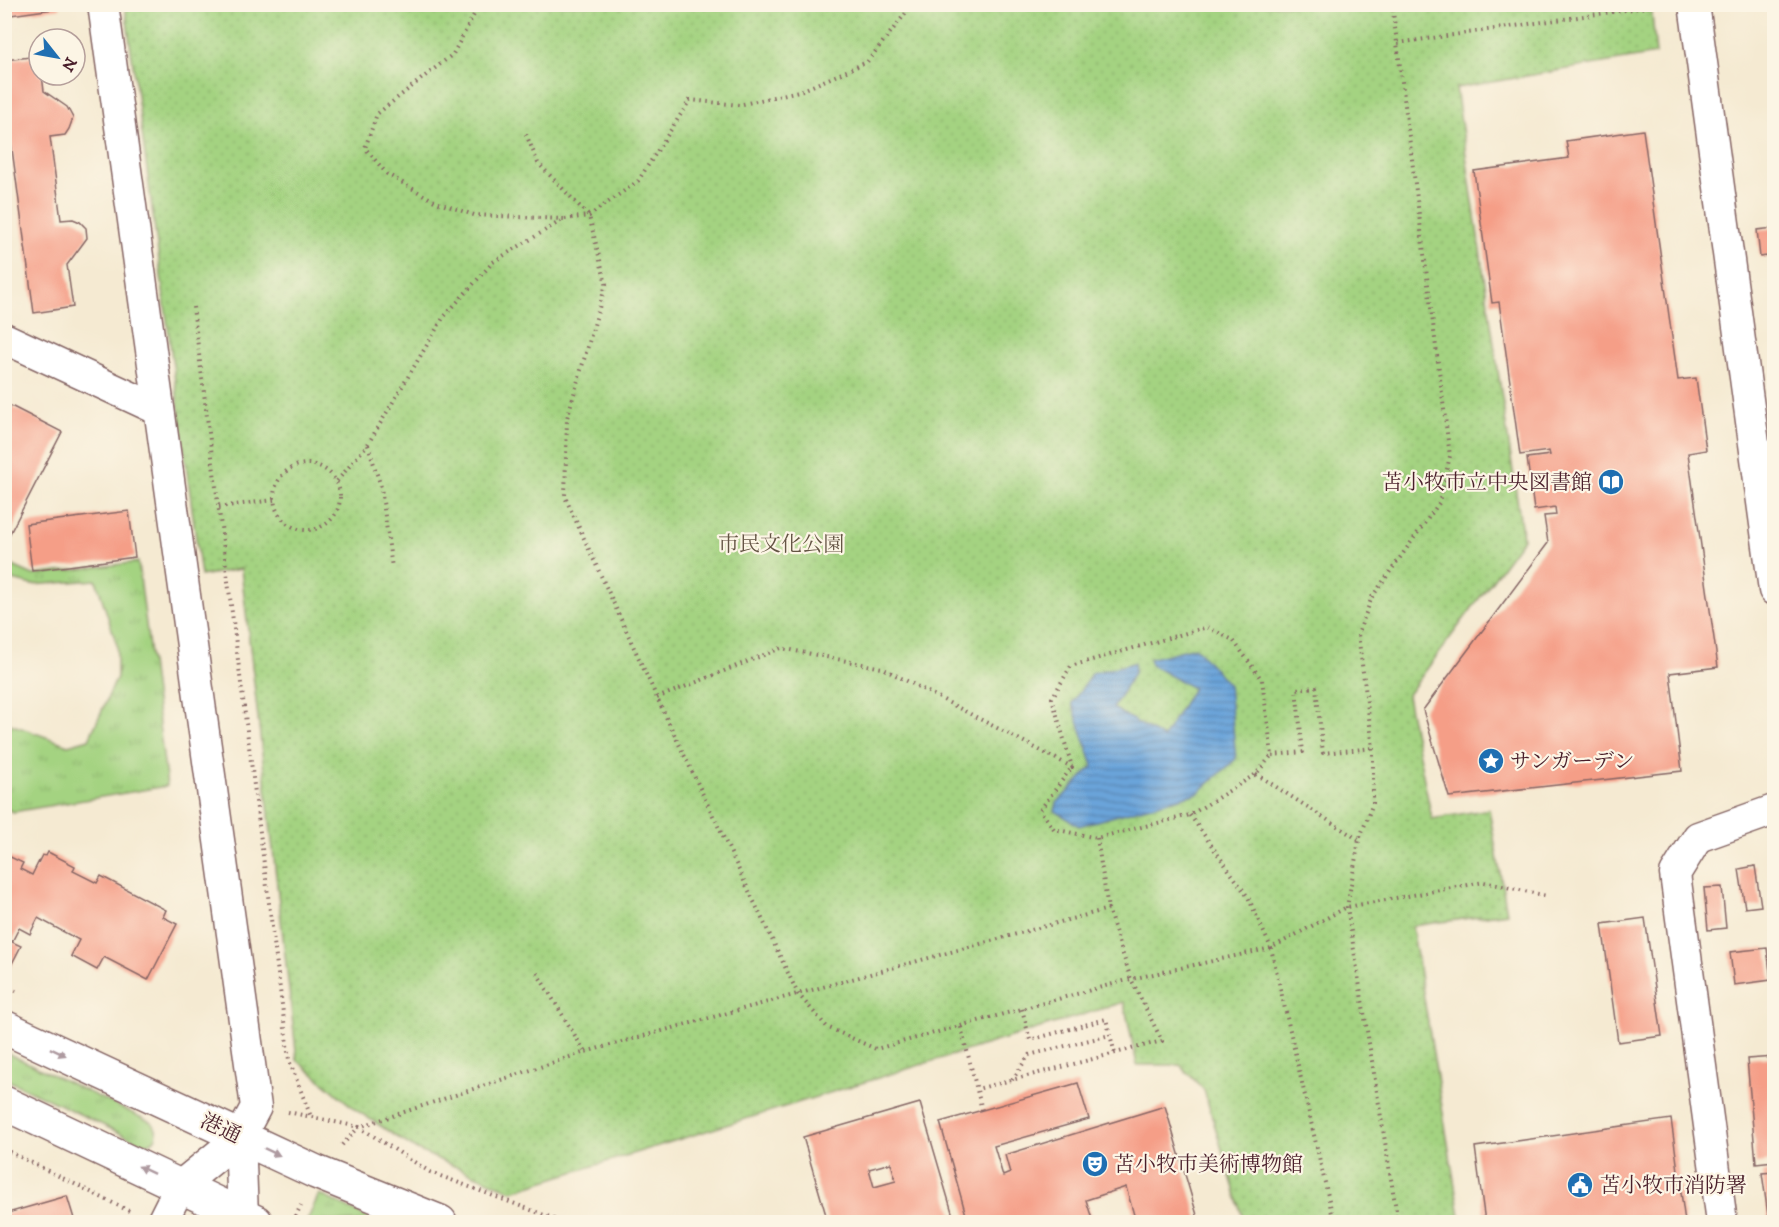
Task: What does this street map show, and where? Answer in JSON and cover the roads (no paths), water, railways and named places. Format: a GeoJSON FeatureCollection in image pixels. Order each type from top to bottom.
{"type":"FeatureCollection","features":[{"type":"Feature","properties":{"kind":"street"},"geometry":{"type":"LineString","coordinates":[[103,4],[256,1107],[240,1137],[180,1186],[162,1222]]}},
{"type":"Feature","properties":{"kind":"street"},"geometry":{"type":"LineString","coordinates":[[1694,4],[1774,590]]}},
{"type":"Feature","properties":{"kind":"street"},"geometry":{"type":"LineString","coordinates":[[4,338],[159,410]]}},
{"type":"Feature","properties":{"kind":"street"},"geometry":{"type":"LineString","coordinates":[[1722,1222],[1675,874],[1698,837],[1774,810]]}},
{"type":"Feature","properties":{"kind":"street","name":"港通"},"geometry":{"type":"LineString","coordinates":[[4,1027],[316,1172],[441,1222]]}},
{"type":"Feature","properties":{"kind":"street"},"geometry":{"type":"LineString","coordinates":[[4,1103],[180,1186],[246,1220]]}},
{"type":"Feature","properties":{"kind":"street"},"geometry":{"type":"LineString","coordinates":[[240,1137],[246,1220]]}},
{"type":"Feature","properties":{"kind":"water"},"geometry":{"type":"Polygon","coordinates":[[[1195,647],[1229,685],[1236,759],[1198,793],[1079,826],[1055,811],[1057,803],[1093,766],[1072,703],[1092,673],[1134,663],[1135,671],[1113,708],[1163,738],[1193,688],[1151,665],[1149,659],[1195,647]]]}},
{"type":"Feature","properties":{"kind":"place","name":"苫小牧市立中央図書館"},"geometry":{"type":"Point","coordinates":[1611,482]}},
{"type":"Feature","properties":{"kind":"place","name":"サンガーデン"},"geometry":{"type":"Point","coordinates":[1491,761]}},
{"type":"Feature","properties":{"kind":"place","name":"苫小牧市美術博物館"},"geometry":{"type":"Point","coordinates":[1095,1164]}},
{"type":"Feature","properties":{"kind":"place","name":"苫小牧市消防署"},"geometry":{"type":"Point","coordinates":[1580,1185]}},
{"type":"Feature","properties":{"kind":"park label","name":"市民文化公園"},"geometry":{"type":"Point","coordinates":[781,544]}}]}
